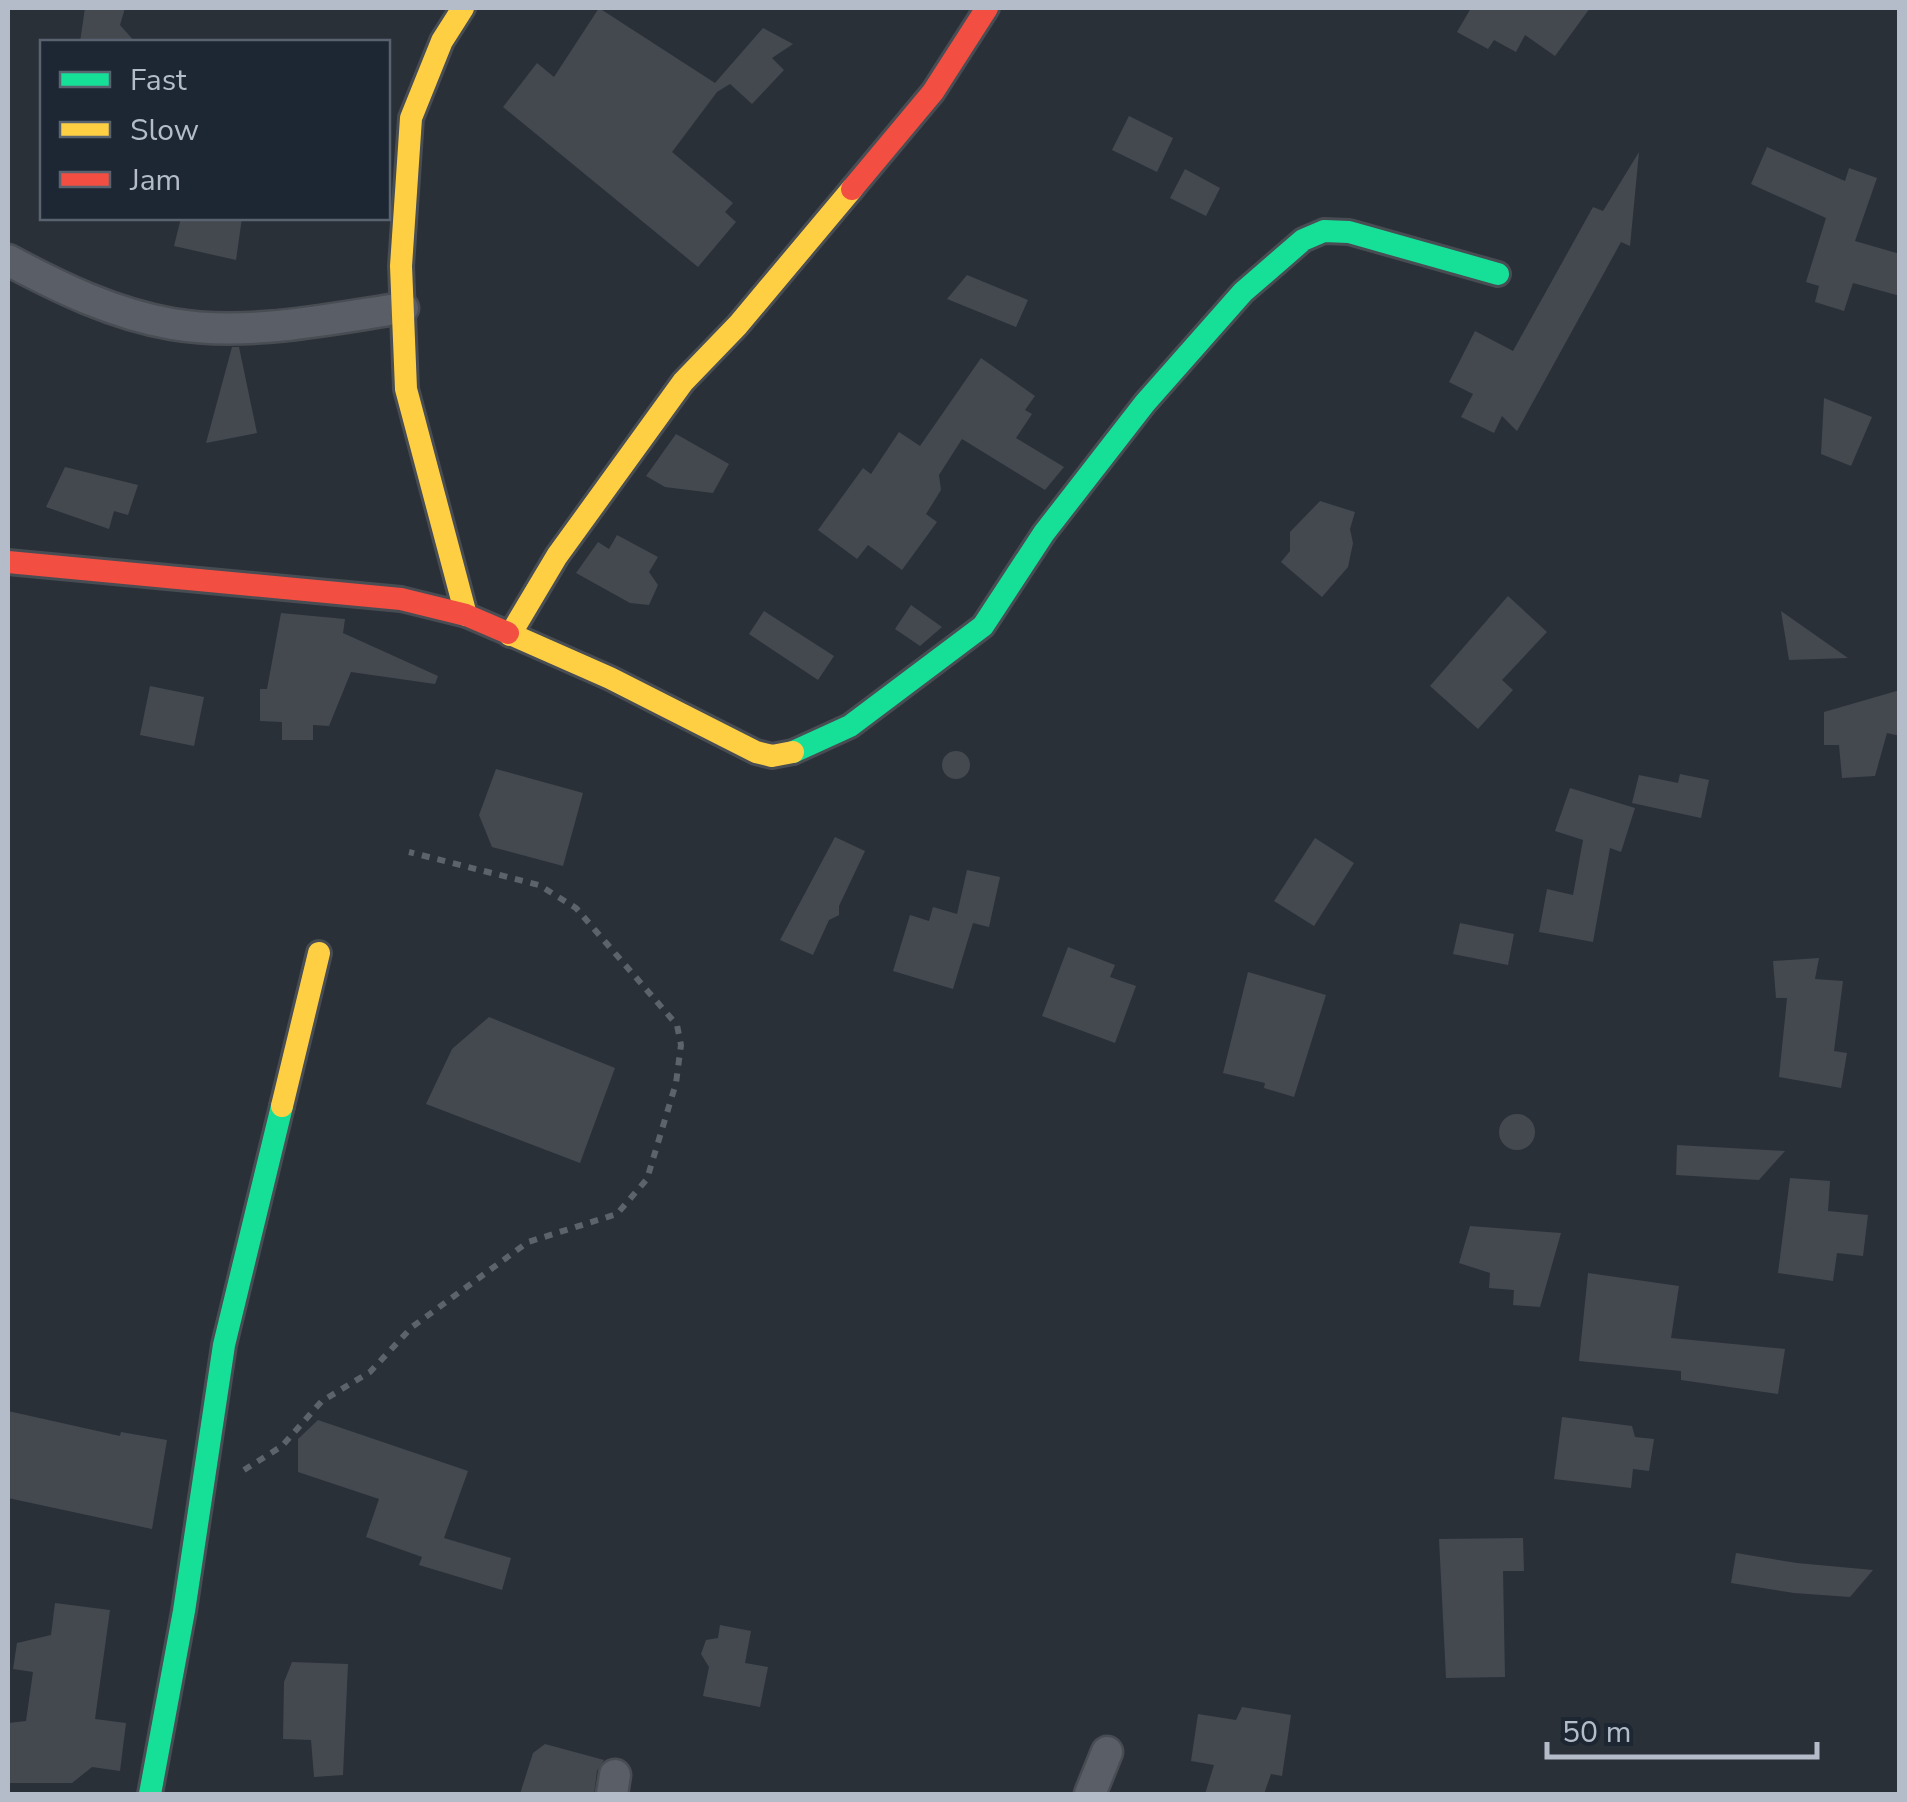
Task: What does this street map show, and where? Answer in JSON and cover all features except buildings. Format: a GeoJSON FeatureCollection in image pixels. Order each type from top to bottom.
{"type":"FeatureCollection","features":[{"type":"Feature","properties":{"kind":"street"},"geometry":{"type":"LineString","coordinates":[[463,8],[442,41],[411,118],[402,248],[406,389],[466,615]]}},
{"type":"Feature","properties":{"kind":"street"},"geometry":{"type":"LineString","coordinates":[[510,635],[557,556],[683,382],[738,325],[933,92],[987,8]]}},
{"type":"Feature","properties":{"kind":"street"},"geometry":{"type":"LineString","coordinates":[[8,562],[401,599],[466,615],[610,678],[756,752],[772,756],[805,750],[917,680],[983,626],[1044,533],[1145,403],[1243,292],[1303,240],[1324,232],[1349,232],[1498,274]]}},
{"type":"Feature","properties":{"kind":"street"},"geometry":{"type":"LineString","coordinates":[[8,260],[78,295],[174,325],[302,324],[403,308]]}},
{"type":"Feature","properties":{"kind":"street"},"geometry":{"type":"LineString","coordinates":[[150,1794],[224,1345],[319,953]]}},
{"type":"Feature","properties":{"kind":"street"},"geometry":{"type":"LineString","coordinates":[[1090,1794],[1107,1752]]}},
{"type":"Feature","properties":{"kind":"path"},"geometry":{"type":"LineString","coordinates":[[201,1498],[282,1446],[322,1401],[370,1372],[412,1327],[528,1242],[617,1214],[647,1179],[676,1082],[681,1045],[677,1025],[576,908],[539,885],[409,852]]}},
{"type":"Feature","properties":{"kind":"traffic: fast"},"geometry":{"type":"LineString","coordinates":[[793,752],[850,726],[983,626],[1044,533],[1145,403],[1243,292],[1303,240],[1324,231],[1349,232],[1498,274]]}},
{"type":"Feature","properties":{"kind":"traffic: fast"},"geometry":{"type":"LineString","coordinates":[[150,1794],[184,1611],[224,1345],[282,1106]]}},
{"type":"Feature","properties":{"kind":"traffic: slow"},"geometry":{"type":"LineString","coordinates":[[463,8],[442,41],[411,118],[401,266],[406,389],[466,615]]}},
{"type":"Feature","properties":{"kind":"traffic: slow"},"geometry":{"type":"LineString","coordinates":[[510,635],[557,556],[683,382],[738,325],[852,189]]}},
{"type":"Feature","properties":{"kind":"traffic: slow"},"geometry":{"type":"LineString","coordinates":[[508,633],[610,678],[756,752],[772,756],[793,752]]}},
{"type":"Feature","properties":{"kind":"traffic: slow"},"geometry":{"type":"LineString","coordinates":[[282,1106],[319,953]]}},
{"type":"Feature","properties":{"kind":"traffic: jam"},"geometry":{"type":"LineString","coordinates":[[852,189],[933,92],[987,8]]}},
{"type":"Feature","properties":{"kind":"traffic: jam"},"geometry":{"type":"LineString","coordinates":[[8,562],[401,599],[466,615],[508,633]]}}]}
